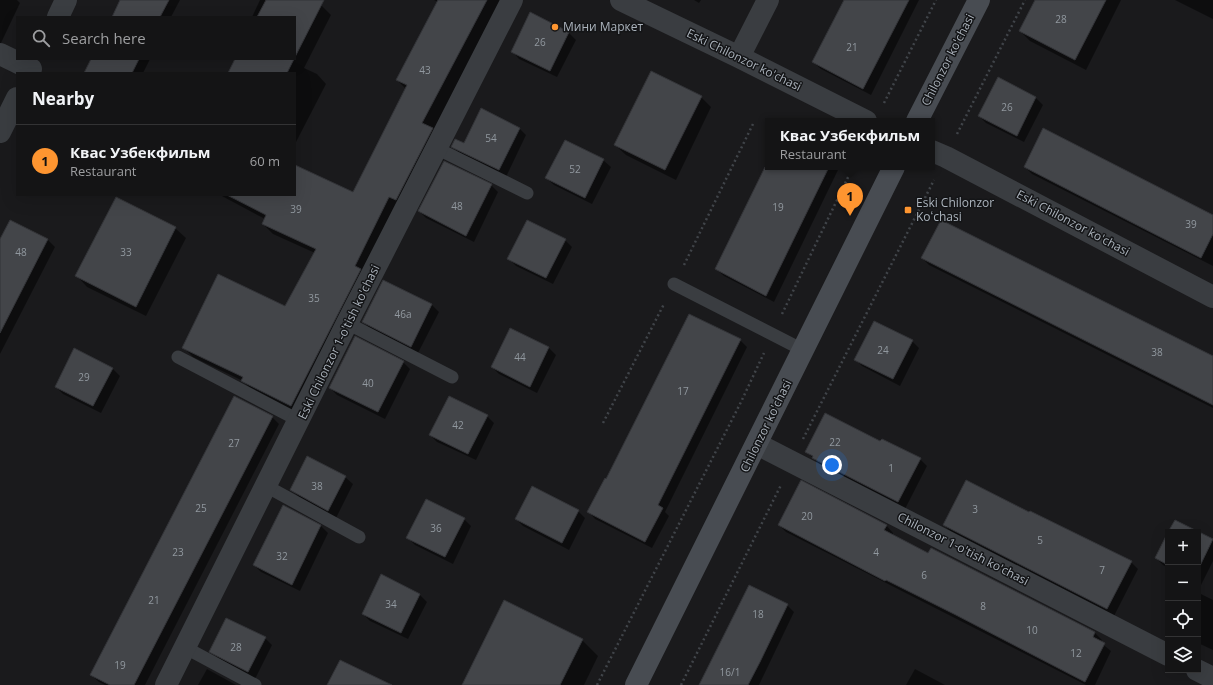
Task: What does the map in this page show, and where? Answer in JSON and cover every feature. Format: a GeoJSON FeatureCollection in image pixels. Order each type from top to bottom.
{"type":"FeatureCollection","features":[{"type":"Feature","properties":{"kind":"main road","name":"Chilonzor ko'chasi"},"geometry":{"type":"LineString","coordinates":[[919,118],[979,0]]}},
{"type":"Feature","properties":{"kind":"main road","name":"Chilonzor ko'chasi"},"geometry":{"type":"LineString","coordinates":[[636,685],[893,170]]}},
{"type":"Feature","properties":{"kind":"street"},"geometry":{"type":"LineString","coordinates":[[58,16],[66,0]]}},
{"type":"Feature","properties":{"kind":"street","name":"Eski Chilonzor 1-o'tish ko'chasi"},"geometry":{"type":"LineString","coordinates":[[166,685],[512,0]]}},
{"type":"Feature","properties":{"kind":"street","name":"Eski Chilonzor ko'chasi"},"geometry":{"type":"LineString","coordinates":[[621,0],[739,56],[860,118]]}},
{"type":"Feature","properties":{"kind":"street"},"geometry":{"type":"LineString","coordinates":[[739,56],[768,0]]}},
{"type":"Feature","properties":{"kind":"street"},"geometry":{"type":"LineString","coordinates":[[0,54],[32,67]]}},
{"type":"Feature","properties":{"kind":"street"},"geometry":{"type":"LineString","coordinates":[[0,132],[16,100]]}},
{"type":"Feature","properties":{"kind":"street","name":"Eski Chilonzor ko'chasi"},"geometry":{"type":"LineString","coordinates":[[939,154],[1213,297]]}},
{"type":"Feature","properties":{"kind":"street","name":"Chilonzor 1-o'tish ko'chasi"},"geometry":{"type":"LineString","coordinates":[[757,444],[793,461],[1165,653]]}},
{"type":"Feature","properties":{"kind":"street"},"geometry":{"type":"LineString","coordinates":[[1201,672],[1213,678]]}},
{"type":"Feature","properties":{"kind":"lane"},"geometry":{"type":"LineString","coordinates":[[436,148],[526,193]]}},
{"type":"Feature","properties":{"kind":"lane"},"geometry":{"type":"LineString","coordinates":[[674,284],[803,350]]}},
{"type":"Feature","properties":{"kind":"lane"},"geometry":{"type":"LineString","coordinates":[[348,323],[452,377]]}},
{"type":"Feature","properties":{"kind":"lane"},"geometry":{"type":"LineString","coordinates":[[178,357],[300,421]]}},
{"type":"Feature","properties":{"kind":"lane"},"geometry":{"type":"LineString","coordinates":[[266,486],[358,537]]}},
{"type":"Feature","properties":{"kind":"lane"},"geometry":{"type":"LineString","coordinates":[[186,648],[255,685]]}},
{"type":"Feature","properties":{"kind":"path"},"geometry":{"type":"LineString","coordinates":[[883,107],[936,0]]}},
{"type":"Feature","properties":{"kind":"path"},"geometry":{"type":"LineString","coordinates":[[939,154],[1025,0]]}},
{"type":"Feature","properties":{"kind":"path"},"geometry":{"type":"LineString","coordinates":[[597,685],[741,402],[852,170]]}},
{"type":"Feature","properties":{"kind":"path"},"geometry":{"type":"LineString","coordinates":[[681,685],[793,461],[931,170]]}},
{"type":"Feature","properties":{"kind":"building"},"geometry":{"type":"Polygon","coordinates":[[[120,0],[169,0],[161,16],[112,16],[120,0]]]}},
{"type":"Feature","properties":{"kind":"building"},"geometry":{"type":"Polygon","coordinates":[[[266,0],[324,0],[296,55],[296,16],[258,16],[266,0]]]}},
{"type":"Feature","properties":{"kind":"building"},"geometry":{"type":"Polygon","coordinates":[[[438,0],[487,0],[422,123],[433,128],[396,200],[389,197],[355,266],[361,269],[291,406],[241,381],[243,377],[182,348],[218,274],[285,306],[316,249],[262,224],[266,215],[229,196],[296,196],[296,165],[353,192],[407,85],[396,80],[438,0]]]}},
{"type":"Feature","properties":{"kind":"building"},"geometry":{"type":"Polygon","coordinates":[[[844,0],[909,0],[863,89],[812,62],[844,0]]]}},
{"type":"Feature","properties":{"kind":"building"},"geometry":{"type":"Polygon","coordinates":[[[1035,0],[1106,0],[1075,60],[1019,31],[1035,0]]]}},
{"type":"Feature","properties":{"kind":"building"},"geometry":{"type":"Polygon","coordinates":[[[530,12],[569,32],[550,71],[511,52],[530,12]]]}},
{"type":"Feature","properties":{"kind":"building"},"geometry":{"type":"Polygon","coordinates":[[[90,60],[138,60],[132,72],[84,72],[90,60]]]}},
{"type":"Feature","properties":{"kind":"building"},"geometry":{"type":"Polygon","coordinates":[[[234,60],[294,60],[288,72],[228,72],[234,60]]]}},
{"type":"Feature","properties":{"kind":"building"},"geometry":{"type":"Polygon","coordinates":[[[651,71],[702,96],[665,170],[614,145],[651,71]]]}},
{"type":"Feature","properties":{"kind":"building"},"geometry":{"type":"Polygon","coordinates":[[[998,77],[1036,97],[1017,136],[978,116],[998,77]]]}},
{"type":"Feature","properties":{"kind":"building"},"geometry":{"type":"Polygon","coordinates":[[[481,108],[520,128],[499,170],[451,147],[455,139],[464,143],[481,108]]]}},
{"type":"Feature","properties":{"kind":"building"},"geometry":{"type":"Polygon","coordinates":[[[1043,128],[1213,215],[1213,234],[1201,258],[1024,167],[1043,128]]]}},
{"type":"Feature","properties":{"kind":"building"},"geometry":{"type":"Polygon","coordinates":[[[565,140],[604,159],[585,198],[545,178],[565,140]]]}},
{"type":"Feature","properties":{"kind":"building"},"geometry":{"type":"Polygon","coordinates":[[[444,161],[492,184],[466,236],[418,211],[444,161]]]}},
{"type":"Feature","properties":{"kind":"building"},"geometry":{"type":"Polygon","coordinates":[[[765,167],[765,170],[828,170],[766,296],[715,269],[765,167]]]}},
{"type":"Feature","properties":{"kind":"building"},"geometry":{"type":"Polygon","coordinates":[[[116,197],[176,227],[136,307],[75,276],[116,197]]]}},
{"type":"Feature","properties":{"kind":"building"},"geometry":{"type":"Polygon","coordinates":[[[10,220],[48,239],[0,333],[0,239],[10,220]]]}},
{"type":"Feature","properties":{"kind":"building"},"geometry":{"type":"Polygon","coordinates":[[[527,220],[566,239],[546,278],[507,259],[527,220]]]}},
{"type":"Feature","properties":{"kind":"building"},"geometry":{"type":"Polygon","coordinates":[[[941,220],[1213,356],[1213,405],[921,258],[941,220]]]}},
{"type":"Feature","properties":{"kind":"building"},"geometry":{"type":"Polygon","coordinates":[[[383,280],[432,304],[411,347],[362,322],[383,280]]]}},
{"type":"Feature","properties":{"kind":"building"},"geometry":{"type":"Polygon","coordinates":[[[689,314],[741,339],[658,505],[663,508],[645,542],[587,512],[605,478],[606,479],[689,314]]]}},
{"type":"Feature","properties":{"kind":"building"},"geometry":{"type":"Polygon","coordinates":[[[874,321],[913,340],[893,379],[854,360],[874,321]]]}},
{"type":"Feature","properties":{"kind":"building"},"geometry":{"type":"Polygon","coordinates":[[[510,328],[549,347],[530,387],[491,367],[510,328]]]}},
{"type":"Feature","properties":{"kind":"building"},"geometry":{"type":"Polygon","coordinates":[[[355,336],[404,361],[378,412],[329,388],[355,336]]]}},
{"type":"Feature","properties":{"kind":"building"},"geometry":{"type":"Polygon","coordinates":[[[74,348],[113,368],[93,406],[55,387],[74,348]]]}},
{"type":"Feature","properties":{"kind":"building"},"geometry":{"type":"Polygon","coordinates":[[[234,396],[273,416],[134,685],[110,685],[90,675],[234,396]]]}},
{"type":"Feature","properties":{"kind":"building"},"geometry":{"type":"Polygon","coordinates":[[[449,396],[488,415],[468,454],[429,435],[449,396]]]}},
{"type":"Feature","properties":{"kind":"building"},"geometry":{"type":"Polygon","coordinates":[[[825,413],[880,441],[882,439],[921,458],[898,502],[812,458],[813,456],[805,452],[825,413]]]}},
{"type":"Feature","properties":{"kind":"building"},"geometry":{"type":"Polygon","coordinates":[[[307,456],[346,476],[328,511],[290,490],[307,456]]]}},
{"type":"Feature","properties":{"kind":"building"},"geometry":{"type":"Polygon","coordinates":[[[801,480],[887,525],[884,530],[928,553],[931,548],[1095,632],[1093,637],[1105,643],[1085,682],[778,525],[801,480]]]}},
{"type":"Feature","properties":{"kind":"building"},"geometry":{"type":"Polygon","coordinates":[[[966,480],[1132,561],[1107,609],[943,525],[966,480]]]}},
{"type":"Feature","properties":{"kind":"building"},"geometry":{"type":"Polygon","coordinates":[[[532,486],[579,510],[562,543],[515,519],[532,486]]]}},
{"type":"Feature","properties":{"kind":"building"},"geometry":{"type":"Polygon","coordinates":[[[426,499],[465,518],[445,557],[406,538],[426,499]]]}},
{"type":"Feature","properties":{"kind":"building"},"geometry":{"type":"Polygon","coordinates":[[[283,505],[321,525],[292,585],[253,565],[283,505]]]}},
{"type":"Feature","properties":{"kind":"building"},"geometry":{"type":"Polygon","coordinates":[[[1175,520],[1193,529],[1170,529],[1175,520]]]}},
{"type":"Feature","properties":{"kind":"building"},"geometry":{"type":"Polygon","coordinates":[[[1201,533],[1213,539],[1201,564],[1201,533]]]}},
{"type":"Feature","properties":{"kind":"building"},"geometry":{"type":"Polygon","coordinates":[[[1165,538],[1165,563],[1155,558],[1165,538]]]}},
{"type":"Feature","properties":{"kind":"building"},"geometry":{"type":"Polygon","coordinates":[[[381,574],[420,594],[401,633],[362,614],[381,574]]]}},
{"type":"Feature","properties":{"kind":"building"},"geometry":{"type":"Polygon","coordinates":[[[749,585],[788,604],[760,662],[748,685],[699,685],[749,585]]]}},
{"type":"Feature","properties":{"kind":"building"},"geometry":{"type":"Polygon","coordinates":[[[504,600],[583,639],[560,685],[462,685],[504,600]]]}},
{"type":"Feature","properties":{"kind":"building"},"geometry":{"type":"Polygon","coordinates":[[[226,618],[266,637],[248,672],[209,652],[226,618]]]}},
{"type":"Feature","properties":{"kind":"building"},"geometry":{"type":"Polygon","coordinates":[[[340,660],[392,685],[327,685],[340,660]]]}},
{"type":"Feature","properties":{"kind":"place","name":"Мини Маркет"},"geometry":{"type":"Point","coordinates":[555,27]}},
{"type":"Feature","properties":{"kind":"place","name":"Eski Chilonzor Koʻchasi"},"geometry":{"type":"Point","coordinates":[908,210]}},
{"type":"Feature","properties":{"kind":"place","name":"Квас Узбекфильм"},"geometry":{"type":"Point","coordinates":[850,216]}}]}
